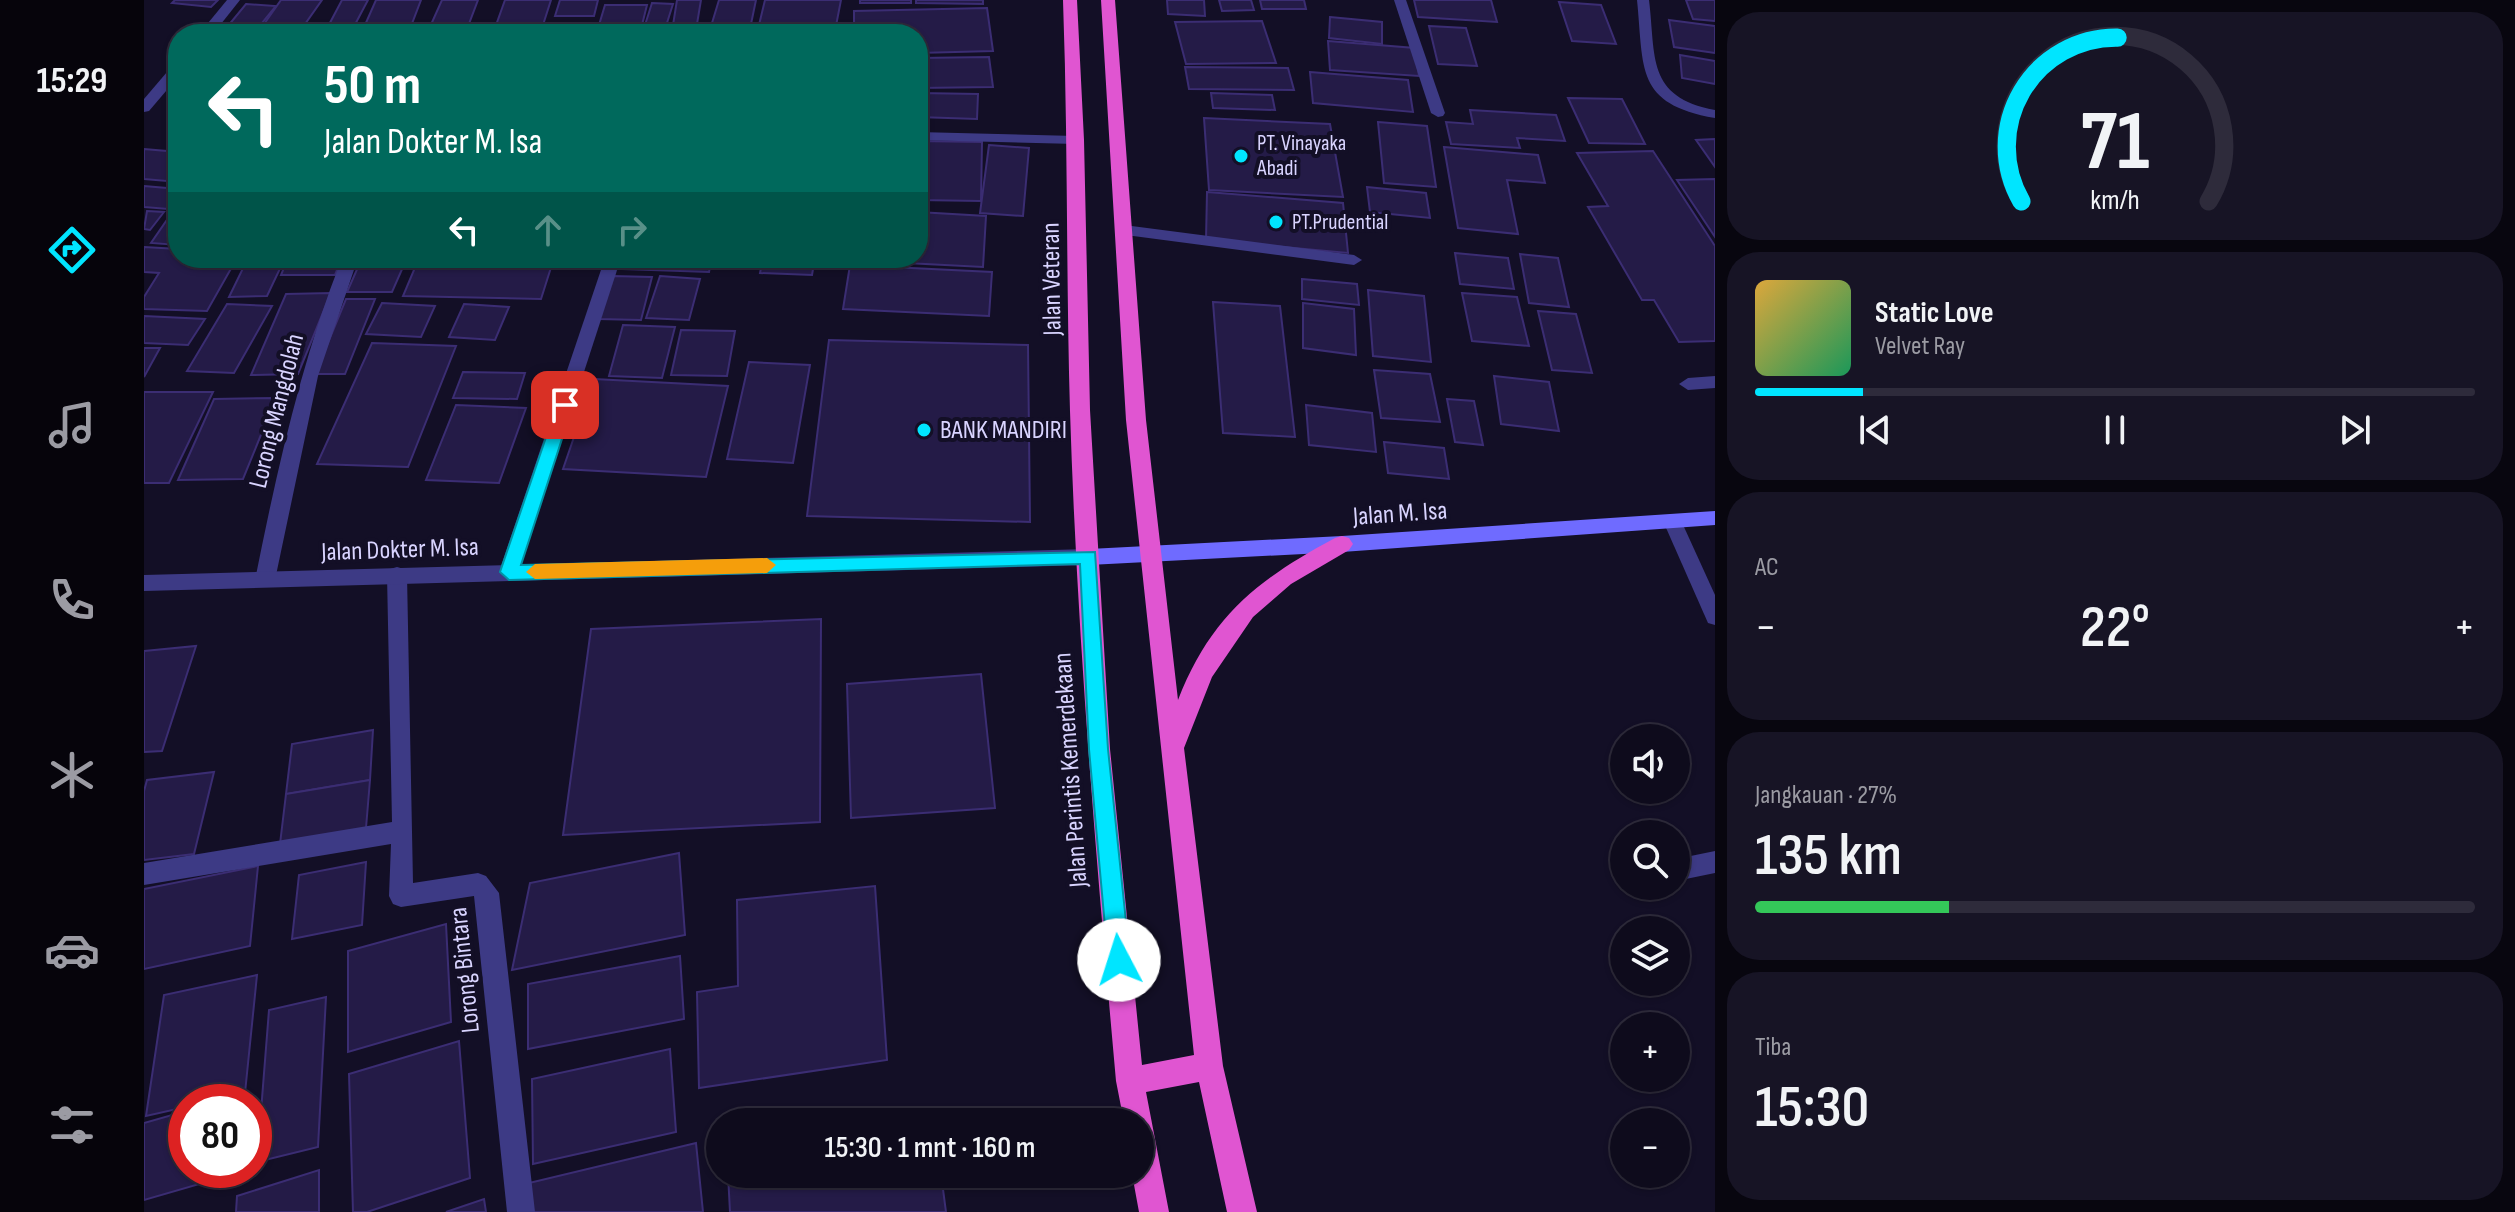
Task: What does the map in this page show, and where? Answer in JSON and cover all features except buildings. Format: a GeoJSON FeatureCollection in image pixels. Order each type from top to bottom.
{"type":"FeatureCollection","features":[{"type":"Feature","properties":{"kind":"highway","name":"Jalan Veteran"},"geometry":{"type":"LineString","coordinates":[[1070,0],[1076,140],[1080,410],[1089,557]]}},
{"type":"Feature","properties":{"kind":"highway"},"geometry":{"type":"LineString","coordinates":[[1108,0],[1136,420],[1150,555],[1209,1066],[1242,1212]]}},
{"type":"Feature","properties":{"kind":"highway"},"geometry":{"type":"LineString","coordinates":[[1173,750],[1189,695],[1204,665],[1239,618],[1280,580],[1342,544]]}},
{"type":"Feature","properties":{"kind":"highway","name":"Jalan Perintis Kemerdekaan"},"geometry":{"type":"LineString","coordinates":[[1089,557],[1098,749],[1130,1081],[1135,1108]]}},
{"type":"Feature","properties":{"kind":"highway"},"geometry":{"type":"LineString","coordinates":[[1130,1081],[1209,1066]]}},
{"type":"Feature","properties":{"kind":"highway"},"geometry":{"type":"LineString","coordinates":[[1150,1188],[1154,1212]]}},
{"type":"Feature","properties":{"kind":"main road","name":"Jalan M. Isa"},"geometry":{"type":"LineString","coordinates":[[1089,557],[1342,544],[1715,518]]}},
{"type":"Feature","properties":{"kind":"street"},"geometry":{"type":"LineString","coordinates":[[214,24],[234,0]]}},
{"type":"Feature","properties":{"kind":"street"},"geometry":{"type":"LineString","coordinates":[[1400,0],[1438,113]]}},
{"type":"Feature","properties":{"kind":"street"},"geometry":{"type":"LineString","coordinates":[[1643,0],[1656,87],[1665,99],[1683,109],[1715,114]]}},
{"type":"Feature","properties":{"kind":"street"},"geometry":{"type":"LineString","coordinates":[[145,106],[168,80]]}},
{"type":"Feature","properties":{"kind":"street"},"geometry":{"type":"LineString","coordinates":[[928,136],[1076,140]]}},
{"type":"Feature","properties":{"kind":"street"},"geometry":{"type":"LineString","coordinates":[[1124,230],[1354,260]]}},
{"type":"Feature","properties":{"kind":"street","name":"Lorong Mangdolah"},"geometry":{"type":"LineString","coordinates":[[265,580],[293,435],[334,297],[346,268]]}},
{"type":"Feature","properties":{"kind":"street"},"geometry":{"type":"LineString","coordinates":[[509,572],[610,268]]}},
{"type":"Feature","properties":{"kind":"street"},"geometry":{"type":"LineString","coordinates":[[1688,384],[1715,382]]}},
{"type":"Feature","properties":{"kind":"street"},"geometry":{"type":"LineString","coordinates":[[1672,521],[1715,617]]}},
{"type":"Feature","properties":{"kind":"street","name":"Jalan Dokter M. Isa"},"geometry":{"type":"LineString","coordinates":[[144,583],[1089,557]]}},
{"type":"Feature","properties":{"kind":"street","name":"Lorong Bintara"},"geometry":{"type":"LineString","coordinates":[[397,575],[403,831],[401,896],[478,884],[484,886],[487,893],[521,1212]]}},
{"type":"Feature","properties":{"kind":"street"},"geometry":{"type":"LineString","coordinates":[[144,874],[403,831]]}},
{"type":"Feature","properties":{"kind":"street"},"geometry":{"type":"LineString","coordinates":[[1690,867],[1715,862]]}},
{"type":"Feature","properties":{"kind":"slow traffic"},"geometry":{"type":"LineString","coordinates":[[535,572],[767,565]]}},
{"type":"Feature","properties":{"kind":"place","name":"PT. Vinayaka Abadi"},"geometry":{"type":"Point","coordinates":[1241,156]}},
{"type":"Feature","properties":{"kind":"place","name":"PT.Prudential"},"geometry":{"type":"Point","coordinates":[1276,222]}},
{"type":"Feature","properties":{"kind":"place","name":"BANK MANDIRI"},"geometry":{"type":"Point","coordinates":[924,430]}},
{"type":"Feature","properties":{"kind":"route"},"geometry":{"type":"LineString","coordinates":[[565,405],[509,572],[1089,557],[1098,749],[1119,960]]}}]}
